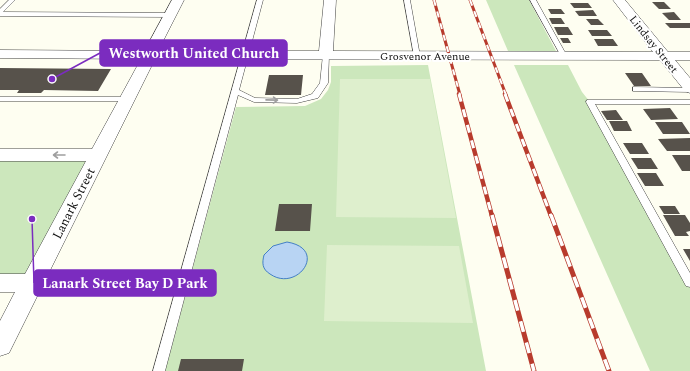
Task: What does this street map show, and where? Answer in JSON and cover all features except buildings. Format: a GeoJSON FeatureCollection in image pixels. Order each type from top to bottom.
{"type":"FeatureCollection","features":[{"type":"Feature","properties":{"kind":"street","name":"Lanark Street"},"geometry":{"type":"LineString","coordinates":[[0,345],[178,0]]}},
{"type":"Feature","properties":{"kind":"street"},"geometry":{"type":"LineString","coordinates":[[326,55],[330,0]]}},
{"type":"Feature","properties":{"kind":"street","name":"Lindsay Street"},"geometry":{"type":"LineString","coordinates":[[619,0],[690,89]]}},
{"type":"Feature","properties":{"kind":"street","name":"Grosvenor Avenue"},"geometry":{"type":"LineString","coordinates":[[0,54],[690,56]]}},
{"type":"Feature","properties":{"kind":"street"},"geometry":{"type":"LineString","coordinates":[[0,155],[98,155]]}},
{"type":"Feature","properties":{"kind":"street"},"geometry":{"type":"LineString","coordinates":[[0,283],[32,283]]}},
{"type":"Feature","properties":{"kind":"lane"},"geometry":{"type":"LineString","coordinates":[[0,13],[12,0]]}},
{"type":"Feature","properties":{"kind":"lane"},"geometry":{"type":"LineString","coordinates":[[159,371],[260,0]]}},
{"type":"Feature","properties":{"kind":"lane"},"geometry":{"type":"LineString","coordinates":[[407,0],[417,56]]}},
{"type":"Feature","properties":{"kind":"lane"},"geometry":{"type":"LineString","coordinates":[[533,0],[564,56]]}},
{"type":"Feature","properties":{"kind":"lane"},"geometry":{"type":"LineString","coordinates":[[0,13],[170,15]]}},
{"type":"Feature","properties":{"kind":"lane"},"geometry":{"type":"LineString","coordinates":[[235,91],[254,100],[297,101],[315,96],[324,83],[326,55]]}},
{"type":"Feature","properties":{"kind":"lane"},"geometry":{"type":"LineString","coordinates":[[636,89],[690,89]]}},
{"type":"Feature","properties":{"kind":"lane"},"geometry":{"type":"LineString","coordinates":[[0,99],[127,99]]}},
{"type":"Feature","properties":{"kind":"lane"},"geometry":{"type":"LineString","coordinates":[[690,102],[590,102],[690,283]]}},
{"type":"Feature","properties":{"kind":"green space"},"geometry":{"type":"Polygon","coordinates":[[[486,0],[529,0],[556,51],[508,51],[486,0]]]}},
{"type":"Feature","properties":{"kind":"green space"},"geometry":{"type":"Polygon","coordinates":[[[428,65],[486,371],[165,371],[236,107],[305,106],[321,99],[328,90],[331,82],[331,66],[428,65]]]}},
{"type":"Feature","properties":{"kind":"green space"},"geometry":{"type":"Polygon","coordinates":[[[514,65],[568,65],[582,92],[590,102],[690,283],[690,371],[650,371],[514,65]]]}},
{"type":"Feature","properties":{"kind":"green space"},"geometry":{"type":"Polygon","coordinates":[[[340,79],[430,79],[456,218],[336,217],[340,79]]]}},
{"type":"Feature","properties":{"kind":"green space"},"geometry":{"type":"Polygon","coordinates":[[[0,155],[98,155],[32,283],[0,283],[0,155]]]}},
{"type":"Feature","properties":{"kind":"green space"},"geometry":{"type":"Polygon","coordinates":[[[327,245],[459,246],[473,323],[324,321],[327,245]]]}},
{"type":"Feature","properties":{"kind":"water"},"geometry":{"type":"Polygon","coordinates":[[[287,242],[299,246],[306,253],[307,260],[304,268],[298,274],[290,278],[280,278],[265,270],[263,266],[263,258],[273,246],[287,242]]]}},
{"type":"Feature","properties":{"kind":"railway"},"geometry":{"type":"LineString","coordinates":[[434,0],[460,95]]}},
{"type":"Feature","properties":{"kind":"railway"},"geometry":{"type":"LineString","coordinates":[[470,0],[506,95]]}},
{"type":"Feature","properties":{"kind":"railway"},"geometry":{"type":"LineString","coordinates":[[459,94],[492,216]]}},
{"type":"Feature","properties":{"kind":"railway"},"geometry":{"type":"LineString","coordinates":[[505,94],[551,216]]}},
{"type":"Feature","properties":{"kind":"railway"},"geometry":{"type":"LineString","coordinates":[[492,215],[534,371]]}},
{"type":"Feature","properties":{"kind":"railway"},"geometry":{"type":"LineString","coordinates":[[551,215],[609,371]]}},
{"type":"Feature","properties":{"kind":"place","name":"Westworth United Church"},"geometry":{"type":"Point","coordinates":[52,79]}},
{"type":"Feature","properties":{"kind":"place","name":"Lanark Street Bay D Park"},"geometry":{"type":"Point","coordinates":[32,219]}}]}
